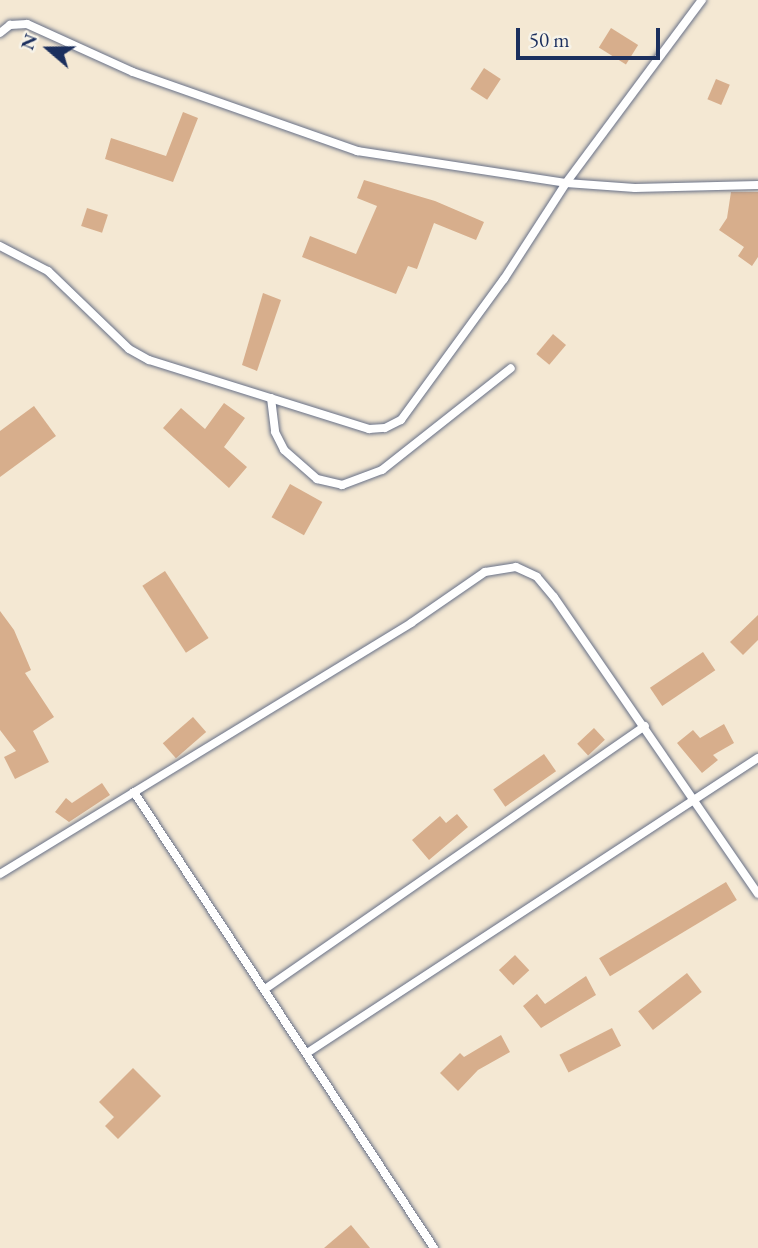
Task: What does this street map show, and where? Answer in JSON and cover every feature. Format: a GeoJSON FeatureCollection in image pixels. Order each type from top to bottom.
{"type":"FeatureCollection","features":[{"type":"Feature","properties":{"kind":"lane"},"geometry":{"type":"LineString","coordinates":[[0,246],[48,271],[129,349],[369,429],[401,421],[504,279],[566,183],[702,0]]}},
{"type":"Feature","properties":{"kind":"lane"},"geometry":{"type":"LineString","coordinates":[[0,33],[10,25],[27,24],[133,72],[357,151],[566,183],[635,188],[758,186]]}},
{"type":"Feature","properties":{"kind":"lane"},"geometry":{"type":"LineString","coordinates":[[271,398],[275,432],[284,450],[317,479],[342,485],[382,470],[511,368]]}},
{"type":"Feature","properties":{"kind":"lane"},"geometry":{"type":"LineString","coordinates":[[0,874],[411,623],[485,572],[516,566],[537,577],[554,597],[758,894]]}},
{"type":"Feature","properties":{"kind":"lane"},"geometry":{"type":"LineString","coordinates":[[265,989],[645,726]]}},
{"type":"Feature","properties":{"kind":"lane"},"geometry":{"type":"LineString","coordinates":[[307,1053],[758,758]]}},
{"type":"Feature","properties":{"kind":"lane"},"geometry":{"type":"LineString","coordinates":[[134,792],[435,1248]]}},
{"type":"Feature","properties":{"kind":"building"},"geometry":{"type":"Polygon","coordinates":[[[611,28],[638,45],[626,64],[599,48],[611,28]]]}},
{"type":"Feature","properties":{"kind":"building"},"geometry":{"type":"Polygon","coordinates":[[[484,68],[501,79],[487,100],[470,89],[484,68]]]}},
{"type":"Feature","properties":{"kind":"building"},"geometry":{"type":"Polygon","coordinates":[[[716,79],[730,85],[721,105],[707,99],[716,79]]]}},
{"type":"Feature","properties":{"kind":"building"},"geometry":{"type":"Polygon","coordinates":[[[183,112],[198,118],[173,182],[105,159],[111,138],[166,156],[183,112]]]}},
{"type":"Feature","properties":{"kind":"building"},"geometry":{"type":"Polygon","coordinates":[[[364,180],[435,201],[484,222],[476,240],[434,223],[417,269],[408,266],[396,294],[302,257],[310,236],[356,254],[377,206],[357,198],[364,180]]]}},
{"type":"Feature","properties":{"kind":"building"},"geometry":{"type":"Polygon","coordinates":[[[731,192],[758,192],[758,257],[752,266],[738,256],[744,247],[719,230],[727,218],[731,192]]]}},
{"type":"Feature","properties":{"kind":"building"},"geometry":{"type":"Polygon","coordinates":[[[87,208],[108,215],[102,233],[81,226],[87,208]]]}},
{"type":"Feature","properties":{"kind":"building"},"geometry":{"type":"Polygon","coordinates":[[[263,293],[281,300],[257,371],[242,365],[263,293]]]}},
{"type":"Feature","properties":{"kind":"building"},"geometry":{"type":"Polygon","coordinates":[[[553,334],[566,345],[549,365],[536,354],[553,334]]]}},
{"type":"Feature","properties":{"kind":"building"},"geometry":{"type":"Polygon","coordinates":[[[224,403],[245,418],[224,447],[247,467],[229,488],[163,428],[181,408],[205,429],[224,403]]]}},
{"type":"Feature","properties":{"kind":"building"},"geometry":{"type":"Polygon","coordinates":[[[34,406],[56,436],[0,477],[0,431],[34,406]]]}},
{"type":"Feature","properties":{"kind":"building"},"geometry":{"type":"Polygon","coordinates":[[[290,484],[322,502],[304,535],[272,517],[290,484]]]}},
{"type":"Feature","properties":{"kind":"building"},"geometry":{"type":"Polygon","coordinates":[[[165,571],[209,638],[186,653],[142,586],[165,571]]]}},
{"type":"Feature","properties":{"kind":"building"},"geometry":{"type":"Polygon","coordinates":[[[0,611],[14,630],[31,670],[25,673],[54,717],[33,731],[49,762],[15,779],[4,757],[16,751],[0,730],[0,611]]]}},
{"type":"Feature","properties":{"kind":"building"},"geometry":{"type":"Polygon","coordinates":[[[758,615],[758,640],[743,655],[730,642],[758,615]]]}},
{"type":"Feature","properties":{"kind":"building"},"geometry":{"type":"Polygon","coordinates":[[[703,652],[715,670],[662,706],[650,688],[703,652]]]}},
{"type":"Feature","properties":{"kind":"building"},"geometry":{"type":"Polygon","coordinates":[[[193,717],[206,732],[176,758],[163,743],[193,717]]]}},
{"type":"Feature","properties":{"kind":"building"},"geometry":{"type":"Polygon","coordinates":[[[724,724],[734,743],[713,755],[718,760],[702,773],[677,743],[693,730],[700,738],[724,724]]]}},
{"type":"Feature","properties":{"kind":"building"},"geometry":{"type":"Polygon","coordinates":[[[594,728],[605,740],[588,755],[577,744],[594,728]]]}},
{"type":"Feature","properties":{"kind":"building"},"geometry":{"type":"Polygon","coordinates":[[[544,754],[556,771],[505,807],[493,790],[544,754]]]}},
{"type":"Feature","properties":{"kind":"building"},"geometry":{"type":"Polygon","coordinates":[[[102,783],[110,795],[69,822],[55,812],[66,798],[72,803],[102,783]]]}},
{"type":"Feature","properties":{"kind":"building"},"geometry":{"type":"Polygon","coordinates":[[[457,814],[468,827],[429,860],[412,840],[440,816],[446,823],[457,814]]]}},
{"type":"Feature","properties":{"kind":"building"},"geometry":{"type":"Polygon","coordinates":[[[726,882],[737,900],[610,976],[599,958],[726,882]]]}},
{"type":"Feature","properties":{"kind":"building"},"geometry":{"type":"Polygon","coordinates":[[[515,955],[529,970],[513,985],[499,970],[515,955]]]}},
{"type":"Feature","properties":{"kind":"building"},"geometry":{"type":"Polygon","coordinates":[[[687,973],[702,992],[653,1030],[638,1011],[687,973]]]}},
{"type":"Feature","properties":{"kind":"building"},"geometry":{"type":"Polygon","coordinates":[[[586,976],[596,995],[541,1028],[523,1006],[537,994],[545,1004],[586,976]]]}},
{"type":"Feature","properties":{"kind":"building"},"geometry":{"type":"Polygon","coordinates":[[[612,1028],[621,1046],[569,1073],[559,1055],[612,1028]]]}},
{"type":"Feature","properties":{"kind":"building"},"geometry":{"type":"Polygon","coordinates":[[[501,1035],[510,1052],[478,1070],[458,1091],[440,1073],[460,1053],[464,1057],[501,1035]]]}},
{"type":"Feature","properties":{"kind":"building"},"geometry":{"type":"Polygon","coordinates":[[[133,1068],[161,1096],[118,1139],[105,1126],[114,1117],[99,1102],[133,1068]]]}},
{"type":"Feature","properties":{"kind":"building"},"geometry":{"type":"Polygon","coordinates":[[[351,1225],[370,1248],[324,1248],[351,1225]]]}}]}
